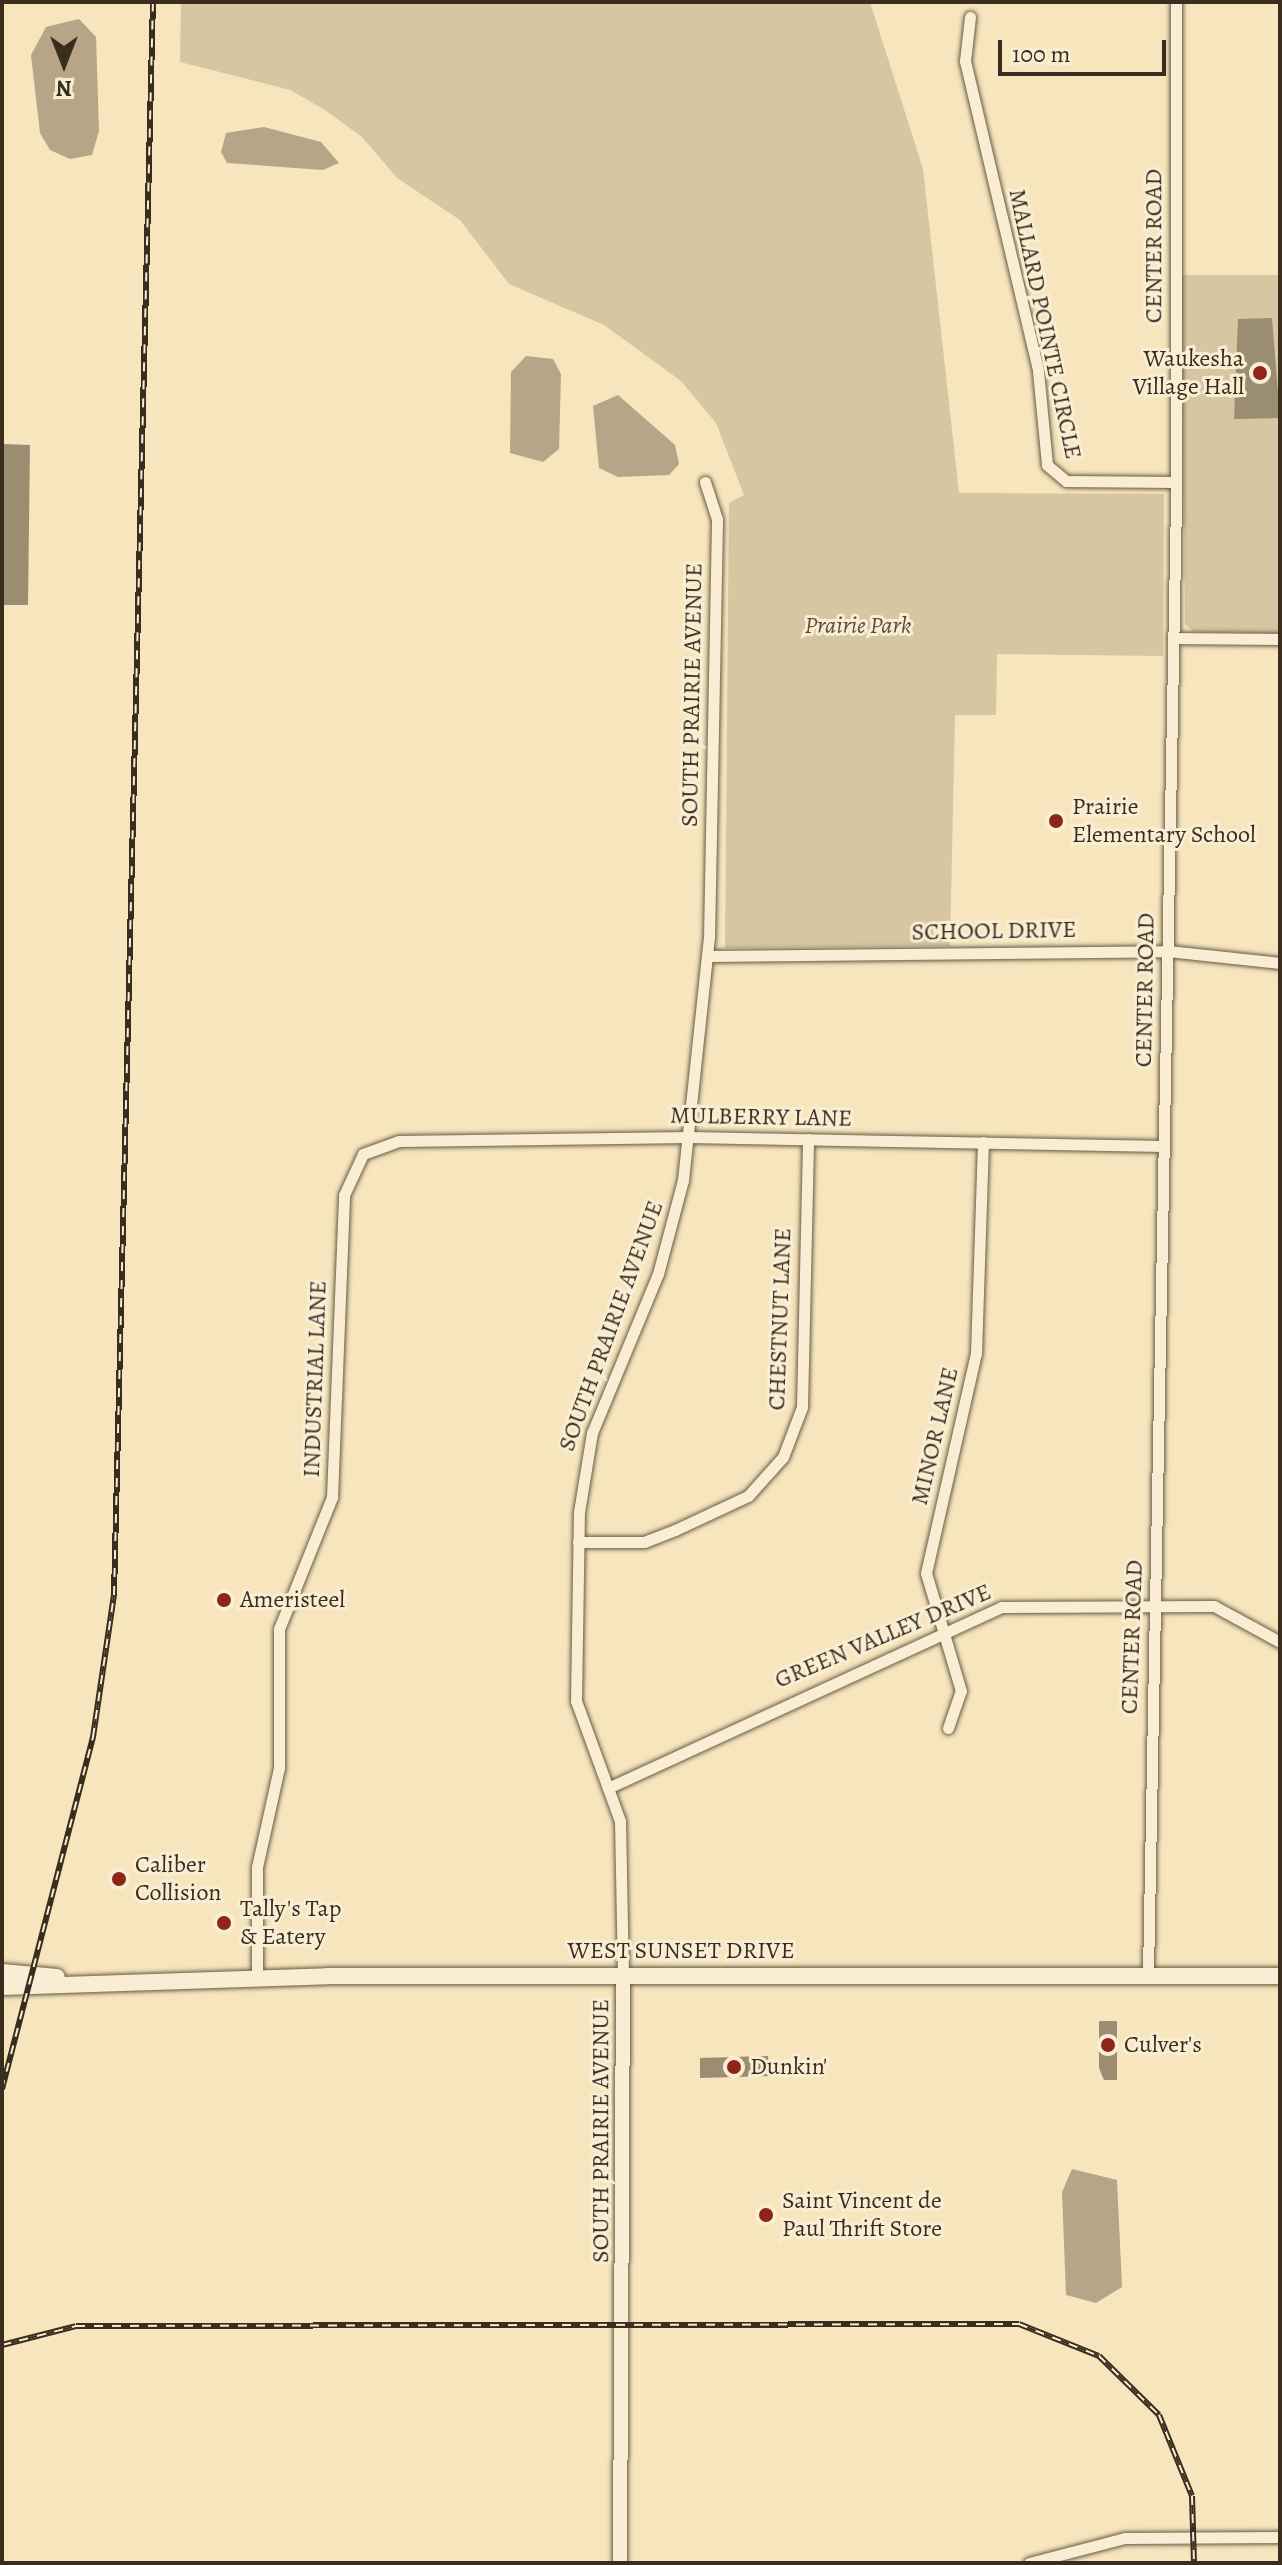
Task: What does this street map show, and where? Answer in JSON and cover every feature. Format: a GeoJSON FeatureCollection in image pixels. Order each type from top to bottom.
{"type":"FeatureCollection","features":[{"type":"Feature","properties":{"kind":"main road","name":"WEST SUNSET DRIVE"},"geometry":{"type":"LineString","coordinates":[[2,1972],[82,1981]]}},
{"type":"Feature","properties":{"kind":"main road","name":"WEST SUNSET DRIVE"},"geometry":{"type":"LineString","coordinates":[[2,1987],[82,1981],[257,1978],[1148,1973],[1280,1976]]}},
{"type":"Feature","properties":{"kind":"street","name":"CENTER ROAD"},"geometry":{"type":"LineString","coordinates":[[1148,1973],[1173,638],[1178,4]]}},
{"type":"Feature","properties":{"kind":"street","name":"MALLARD POINTE CIRCLE"},"geometry":{"type":"LineString","coordinates":[[970,17],[965,61],[1038,371],[1047,465],[1072,482],[1175,482]]}},
{"type":"Feature","properties":{"kind":"street","name":"SOUTH PRAIRIE AVENUE"},"geometry":{"type":"LineString","coordinates":[[620,2563],[626,1863],[608,1788],[576,1701],[578,1542],[589,1442],[669,1242],[689,1137],[708,956],[717,519],[705,482]]}},
{"type":"Feature","properties":{"kind":"street"},"geometry":{"type":"LineString","coordinates":[[1173,638],[1280,639]]}},
{"type":"Feature","properties":{"kind":"street","name":"SCHOOL DRIVE"},"geometry":{"type":"LineString","coordinates":[[708,956],[1168,951],[1280,963]]}},
{"type":"Feature","properties":{"kind":"street","name":"MULBERRY LANE"},"geometry":{"type":"LineString","coordinates":[[360,1156],[399,1141],[689,1137],[1164,1146]]}},
{"type":"Feature","properties":{"kind":"street","name":"CHESTNUT LANE"},"geometry":{"type":"LineString","coordinates":[[578,1542],[635,1543],[675,1530],[748,1496],[783,1457],[802,1407],[808,1139]]}},
{"type":"Feature","properties":{"kind":"street","name":"MINOR LANE"},"geometry":{"type":"LineString","coordinates":[[948,1728],[961,1691],[941,1630],[927,1557],[974,1367],[983,1142]]}},
{"type":"Feature","properties":{"kind":"street","name":"INDUSTRIAL LANE"},"geometry":{"type":"LineString","coordinates":[[257,1978],[257,1867],[279,1768],[279,1629],[332,1497],[344,1195],[360,1156]]}},
{"type":"Feature","properties":{"kind":"street","name":"GREEN VALLEY DRIVE"},"geometry":{"type":"LineString","coordinates":[[608,1788],[941,1630],[1017,1604],[1155,1604],[1230,1610],[1280,1642]]}},
{"type":"Feature","properties":{"kind":"street"},"geometry":{"type":"LineString","coordinates":[[1029,2563],[1125,2538],[1280,2537]]}},
{"type":"Feature","properties":{"kind":"green space","name":"Prairie Park"},"geometry":{"type":"Polygon","coordinates":[[[181,2],[870,2],[923,169],[959,493],[1164,494],[1163,656],[997,654],[996,715],[955,715],[950,946],[725,948],[729,503],[744,495],[716,423],[681,381],[604,325],[509,284],[460,220],[397,178],[362,137],[325,110],[290,90],[180,62],[181,2]]]}},
{"type":"Feature","properties":{"kind":"green space"},"geometry":{"type":"Polygon","coordinates":[[[1182,275],[1280,275],[1280,633],[1194,632],[1185,624],[1182,275]]]}},
{"type":"Feature","properties":{"kind":"shaded area"},"geometry":{"type":"Polygon","coordinates":[[[79,19],[96,37],[99,131],[92,155],[70,159],[50,150],[40,133],[31,55],[46,27],[79,19]]]}},
{"type":"Feature","properties":{"kind":"shaded area"},"geometry":{"type":"Polygon","coordinates":[[[264,127],[321,142],[339,163],[323,170],[227,163],[221,152],[226,133],[264,127]]]}},
{"type":"Feature","properties":{"kind":"shaded area"},"geometry":{"type":"Polygon","coordinates":[[[526,356],[553,359],[561,374],[559,449],[543,462],[510,453],[511,372],[526,356]]]}},
{"type":"Feature","properties":{"kind":"shaded area"},"geometry":{"type":"Polygon","coordinates":[[[618,395],[675,445],[679,464],[669,475],[618,477],[599,468],[593,406],[618,395]]]}},
{"type":"Feature","properties":{"kind":"shaded area"},"geometry":{"type":"Polygon","coordinates":[[[1072,2169],[1117,2180],[1122,2287],[1096,2303],[1066,2295],[1062,2192],[1072,2169]]]}},
{"type":"Feature","properties":{"kind":"building","name":"Waukesha Village Hall"},"geometry":{"type":"Polygon","coordinates":[[[1272,318],[1280,418],[1234,419],[1238,319],[1272,318]]]}},
{"type":"Feature","properties":{"kind":"building"},"geometry":{"type":"Polygon","coordinates":[[[2,444],[30,445],[28,605],[2,605],[2,444]]]}},
{"type":"Feature","properties":{"kind":"building","name":"Culver's"},"geometry":{"type":"Polygon","coordinates":[[[1099,2021],[1117,2021],[1117,2080],[1104,2080],[1099,2068],[1099,2021]]]}},
{"type":"Feature","properties":{"kind":"building","name":"Dunkin'"},"geometry":{"type":"Polygon","coordinates":[[[768,2056],[769,2076],[700,2078],[700,2058],[768,2056]]]}},
{"type":"Feature","properties":{"kind":"railway"},"geometry":{"type":"LineString","coordinates":[[2,2089],[93,1737],[114,1595],[153,2]]}},
{"type":"Feature","properties":{"kind":"railway"},"geometry":{"type":"LineString","coordinates":[[2,2345],[76,2326],[1019,2324],[1099,2356],[1159,2415],[1192,2496],[1194,2563]]}},
{"type":"Feature","properties":{"kind":"place","name":"Waukesha Village Hall"},"geometry":{"type":"Point","coordinates":[1260,373]}},
{"type":"Feature","properties":{"kind":"place","name":"Prairie Elementary School"},"geometry":{"type":"Point","coordinates":[1056,821]}},
{"type":"Feature","properties":{"kind":"place","name":"Ameristeel"},"geometry":{"type":"Point","coordinates":[224,1600]}},
{"type":"Feature","properties":{"kind":"place","name":"Caliber Collision"},"geometry":{"type":"Point","coordinates":[119,1879]}},
{"type":"Feature","properties":{"kind":"place","name":"Tally's Tap & Eatery"},"geometry":{"type":"Point","coordinates":[224,1923]}},
{"type":"Feature","properties":{"kind":"place","name":"Culver's"},"geometry":{"type":"Point","coordinates":[1108,2045]}},
{"type":"Feature","properties":{"kind":"place","name":"Dunkin'"},"geometry":{"type":"Point","coordinates":[734,2067]}},
{"type":"Feature","properties":{"kind":"place","name":"Saint Vincent de Paul Thrift Store"},"geometry":{"type":"Point","coordinates":[766,2215]}}]}
